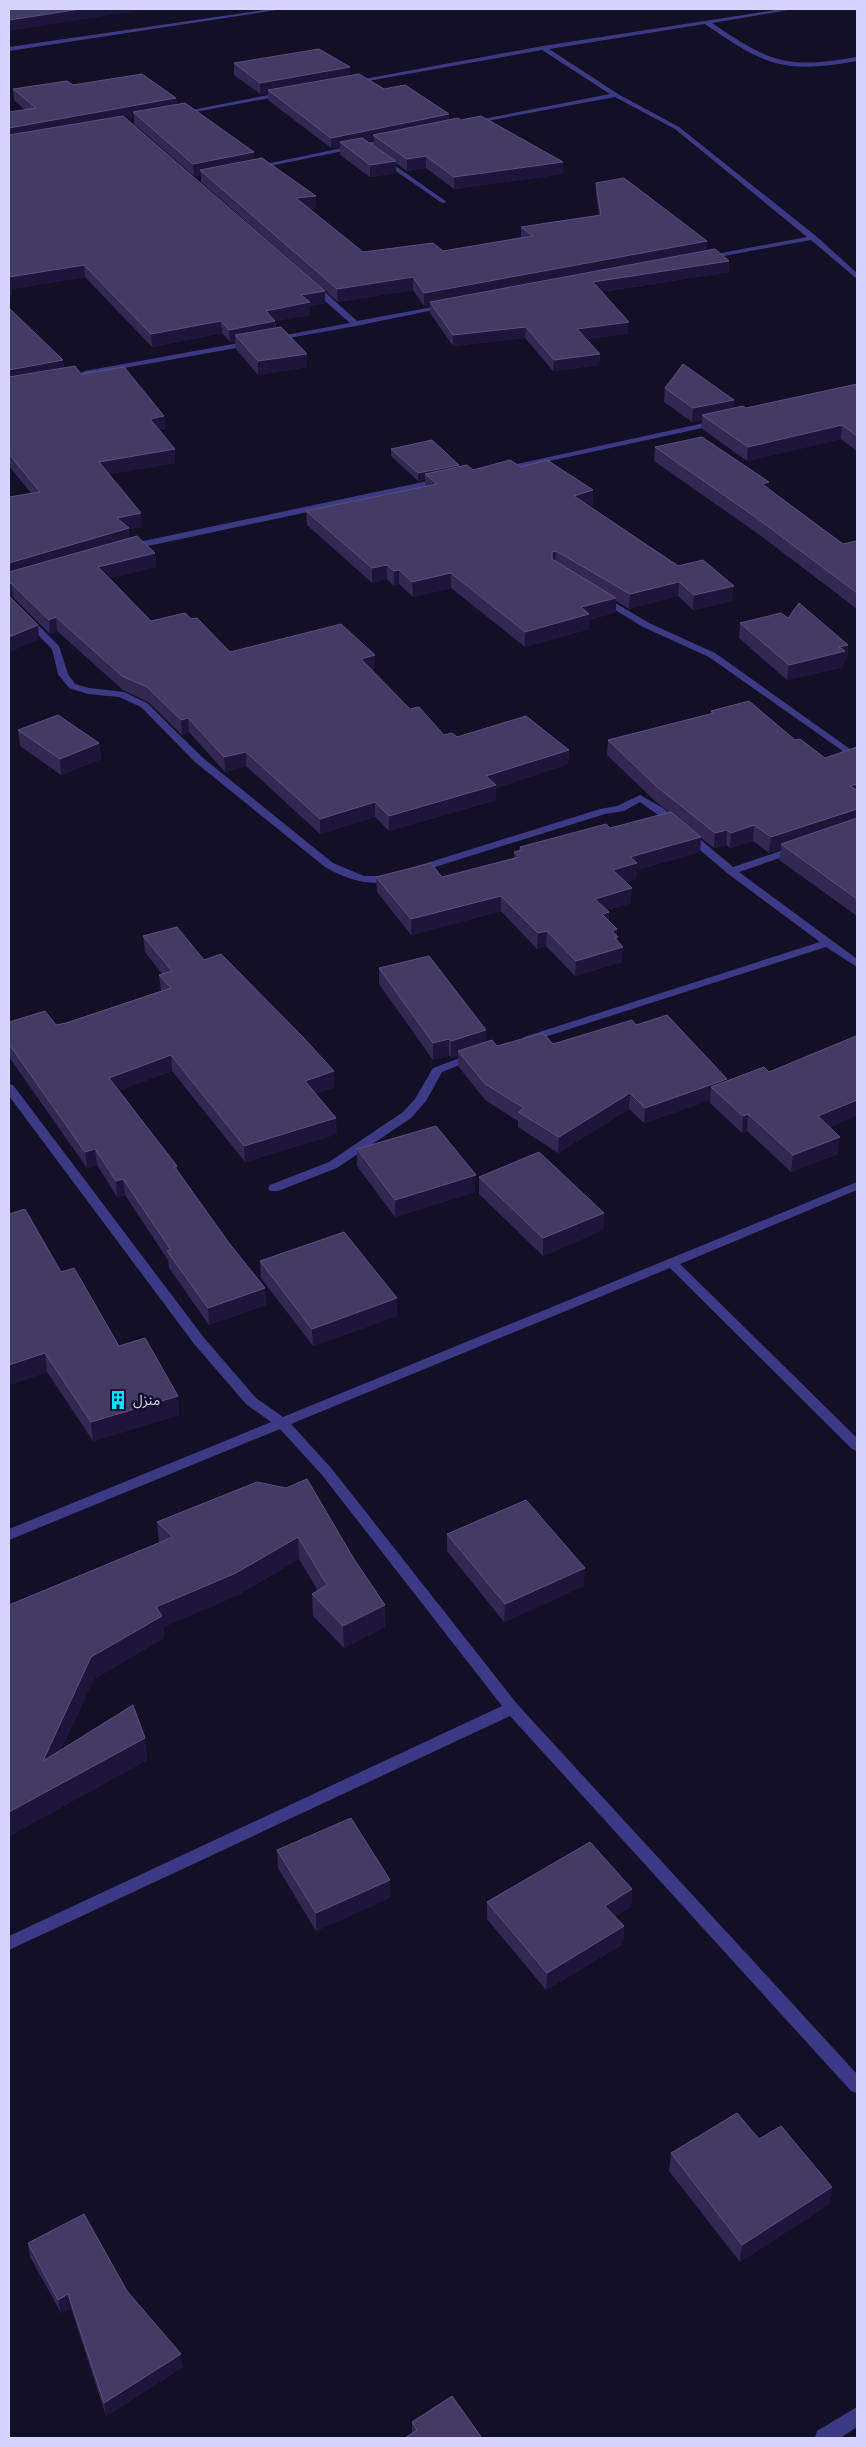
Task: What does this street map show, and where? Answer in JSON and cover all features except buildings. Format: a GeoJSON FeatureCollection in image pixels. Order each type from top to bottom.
{"type":"FeatureCollection","features":[{"type":"Feature","properties":{"kind":"street"},"geometry":{"type":"LineString","coordinates":[[9,49],[281,9]]}},
{"type":"Feature","properties":{"kind":"street"},"geometry":{"type":"LineString","coordinates":[[339,84],[543,48],[792,9]]}},
{"type":"Feature","properties":{"kind":"street"},"geometry":{"type":"LineString","coordinates":[[706,22],[763,58],[799,65],[857,60]]}},
{"type":"Feature","properties":{"kind":"street"},"geometry":{"type":"LineString","coordinates":[[543,48],[616,95],[677,128],[813,238],[857,277]]}},
{"type":"Feature","properties":{"kind":"street"},"geometry":{"type":"LineString","coordinates":[[174,114],[290,93]]}},
{"type":"Feature","properties":{"kind":"street"},"geometry":{"type":"LineString","coordinates":[[470,124],[616,95]]}},
{"type":"Feature","properties":{"kind":"street"},"geometry":{"type":"LineString","coordinates":[[249,168],[402,138]]}},
{"type":"Feature","properties":{"kind":"street"},"geometry":{"type":"LineString","coordinates":[[363,145],[371,151]]}},
{"type":"Feature","properties":{"kind":"street"},"geometry":{"type":"LineString","coordinates":[[379,157],[444,202]]}},
{"type":"Feature","properties":{"kind":"street"},"geometry":{"type":"LineString","coordinates":[[696,260],[813,238]]}},
{"type":"Feature","properties":{"kind":"street"},"geometry":{"type":"LineString","coordinates":[[304,278],[356,324]]}},
{"type":"Feature","properties":{"kind":"street"},"geometry":{"type":"LineString","coordinates":[[269,340],[453,305]]}},
{"type":"Feature","properties":{"kind":"street"},"geometry":{"type":"LineString","coordinates":[[76,375],[260,341]]}},
{"type":"Feature","properties":{"kind":"street"},"geometry":{"type":"LineString","coordinates":[[491,471],[723,421]]}},
{"type":"Feature","properties":{"kind":"street"},"geometry":{"type":"LineString","coordinates":[[120,550],[452,479]]}},
{"type":"Feature","properties":{"kind":"street"},"geometry":{"type":"LineString","coordinates":[[597,595],[646,625],[712,656],[857,758]]}},
{"type":"Feature","properties":{"kind":"street"},"geometry":{"type":"LineString","coordinates":[[9,601],[56,648],[63,674],[72,686],[88,691],[121,694],[144,705],[199,760],[321,860],[342,873],[372,881],[387,879],[604,811],[620,809],[640,798],[656,806],[731,870],[857,964]]}},
{"type":"Feature","properties":{"kind":"street"},"geometry":{"type":"LineString","coordinates":[[731,870],[803,846]]}},
{"type":"Feature","properties":{"kind":"street"},"geometry":{"type":"LineString","coordinates":[[521,1041],[828,943]]}},
{"type":"Feature","properties":{"kind":"street"},"geometry":{"type":"LineString","coordinates":[[274,1188],[333,1165],[407,1115],[420,1102],[437,1070],[446,1065],[484,1053]]}},
{"type":"Feature","properties":{"kind":"street"},"geometry":{"type":"LineString","coordinates":[[9,1088],[200,1342],[251,1401],[281,1422],[327,1472],[512,1708],[857,2086]]}},
{"type":"Feature","properties":{"kind":"street"},"geometry":{"type":"LineString","coordinates":[[9,1535],[857,1186]]}},
{"type":"Feature","properties":{"kind":"street"},"geometry":{"type":"LineString","coordinates":[[672,1263],[857,1446]]}},
{"type":"Feature","properties":{"kind":"street"},"geometry":{"type":"LineString","coordinates":[[9,1943],[512,1708]]}},
{"type":"Feature","properties":{"kind":"street"},"geometry":{"type":"LineString","coordinates":[[824,2438],[857,2416]]}},
{"type":"Feature","properties":{"kind":"place","name":"منزل"},"geometry":{"type":"Point","coordinates":[118,1400]}}]}
